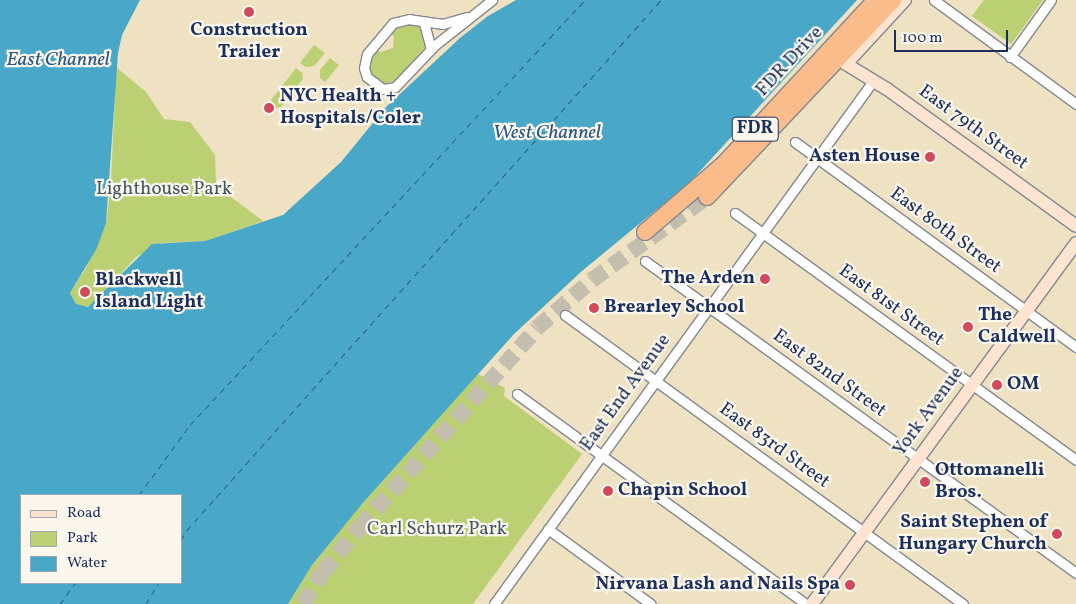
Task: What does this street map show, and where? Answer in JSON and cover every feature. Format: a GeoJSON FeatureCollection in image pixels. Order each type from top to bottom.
{"type":"FeatureCollection","features":[{"type":"Feature","properties":{"kind":"highway","name":"FDR Drive"},"geometry":{"type":"LineString","coordinates":[[645,232],[724,164],[876,0]]}},
{"type":"Feature","properties":{"kind":"highway","name":"FDR Drive"},"geometry":{"type":"LineString","coordinates":[[707,197],[893,0]]}},
{"type":"Feature","properties":{"kind":"main road","name":"East 79th Street"},"geometry":{"type":"LineString","coordinates":[[906,0],[846,64],[873,80],[1076,226]]}},
{"type":"Feature","properties":{"kind":"main road","name":"York Avenue"},"geometry":{"type":"LineString","coordinates":[[812,604],[1076,242]]}},
{"type":"Feature","properties":{"kind":"street"},"geometry":{"type":"LineString","coordinates":[[467,17],[449,24],[424,23],[403,19],[390,25],[367,54],[364,68],[367,77],[377,87],[393,88],[431,49],[467,17],[492,0]]}},
{"type":"Feature","properties":{"kind":"street"},"geometry":{"type":"LineString","coordinates":[[934,0],[1076,104]]}},
{"type":"Feature","properties":{"kind":"street"},"geometry":{"type":"LineString","coordinates":[[1010,56],[1051,0]]}},
{"type":"Feature","properties":{"kind":"street"},"geometry":{"type":"LineString","coordinates":[[424,23],[431,49]]}},
{"type":"Feature","properties":{"kind":"street","name":"East End Avenue"},"geometry":{"type":"LineString","coordinates":[[494,604],[873,80]]}},
{"type":"Feature","properties":{"kind":"street","name":"East 80th Street"},"geometry":{"type":"LineString","coordinates":[[795,142],[1076,347]]}},
{"type":"Feature","properties":{"kind":"street","name":"East 81st Street"},"geometry":{"type":"LineString","coordinates":[[736,213],[1076,460]]}},
{"type":"Feature","properties":{"kind":"street","name":"East 82nd Street"},"geometry":{"type":"LineString","coordinates":[[645,261],[1076,573]]}},
{"type":"Feature","properties":{"kind":"street","name":"East 83rd Street"},"geometry":{"type":"LineString","coordinates":[[565,315],[963,604]]}},
{"type":"Feature","properties":{"kind":"street"},"geometry":{"type":"LineString","coordinates":[[517,394],[806,604]]}},
{"type":"Feature","properties":{"kind":"street"},"geometry":{"type":"LineString","coordinates":[[548,529],[651,604]]}},
{"type":"Feature","properties":{"kind":"green space"},"geometry":{"type":"Polygon","coordinates":[[[984,0],[1043,0],[1011,44],[972,16],[984,0]]]}},
{"type":"Feature","properties":{"kind":"green space"},"geometry":{"type":"Polygon","coordinates":[[[401,23],[414,23],[421,27],[426,46],[397,80],[384,85],[369,72],[368,59],[374,50],[381,52],[393,48],[394,37],[390,31],[401,23]]]}},
{"type":"Feature","properties":{"kind":"green space"},"geometry":{"type":"Polygon","coordinates":[[[314,45],[325,53],[314,66],[306,67],[300,63],[314,45]]]}},
{"type":"Feature","properties":{"kind":"green space"},"geometry":{"type":"Polygon","coordinates":[[[330,58],[339,65],[325,82],[320,78],[320,70],[330,58]]]}},
{"type":"Feature","properties":{"kind":"green space","name":"Lighthouse Park"},"geometry":{"type":"Polygon","coordinates":[[[116,67],[146,92],[164,119],[190,122],[215,155],[216,183],[219,188],[263,221],[205,241],[161,243],[136,257],[92,306],[84,307],[76,304],[70,293],[86,268],[106,223],[111,183],[116,67]]]}},
{"type":"Feature","properties":{"kind":"green space"},"geometry":{"type":"Polygon","coordinates":[[[296,68],[302,73],[303,79],[280,108],[273,107],[271,100],[296,68]]]}},
{"type":"Feature","properties":{"kind":"green space","name":"Carl Schurz Park"},"geometry":{"type":"Polygon","coordinates":[[[478,374],[505,388],[504,396],[582,454],[473,604],[288,604],[312,565],[355,512],[478,374]]]}},
{"type":"Feature","properties":{"kind":"water","name":"West Channel"},"geometry":{"type":"Polygon","coordinates":[[[0,0],[140,0],[122,35],[118,53],[106,223],[97,248],[70,293],[76,304],[88,307],[152,244],[205,241],[283,215],[341,162],[386,107],[460,38],[488,16],[516,0],[857,0],[690,182],[582,271],[514,334],[362,504],[312,565],[288,604],[0,604],[0,0]]]}},
{"type":"Feature","properties":{"kind":"ferry route"},"geometry":{"type":"LineString","coordinates":[[140,494],[190,425],[585,0]]}},
{"type":"Feature","properties":{"kind":"ferry route"},"geometry":{"type":"LineString","coordinates":[[182,538],[187,530],[661,0]]}},
{"type":"Feature","properties":{"kind":"ferry route"},"geometry":{"type":"LineString","coordinates":[[60,604],[74,584]]}},
{"type":"Feature","properties":{"kind":"ferry route"},"geometry":{"type":"LineString","coordinates":[[146,604],[157,584]]}},
{"type":"Feature","properties":{"kind":"tunnel"},"geometry":{"type":"LineString","coordinates":[[303,604],[323,572],[360,527],[537,328],[592,280],[707,197]]}},
{"type":"Feature","properties":{"kind":"place","name":"Construction Trailer"},"geometry":{"type":"Point","coordinates":[249,12]}},
{"type":"Feature","properties":{"kind":"place","name":"NYC Health + Hospitals/Coler"},"geometry":{"type":"Point","coordinates":[269,108]}},
{"type":"Feature","properties":{"kind":"place","name":"Asten House"},"geometry":{"type":"Point","coordinates":[930,157]}},
{"type":"Feature","properties":{"kind":"place","name":"The Arden"},"geometry":{"type":"Point","coordinates":[765,279]}},
{"type":"Feature","properties":{"kind":"place","name":"Blackwell Island Light"},"geometry":{"type":"Point","coordinates":[85,292]}},
{"type":"Feature","properties":{"kind":"place","name":"Brearley School"},"geometry":{"type":"Point","coordinates":[594,308]}},
{"type":"Feature","properties":{"kind":"place","name":"The Caldwell"},"geometry":{"type":"Point","coordinates":[968,327]}},
{"type":"Feature","properties":{"kind":"place","name":"OM"},"geometry":{"type":"Point","coordinates":[997,385]}},
{"type":"Feature","properties":{"kind":"place","name":"Ottomanelli Bros."},"geometry":{"type":"Point","coordinates":[925,482]}},
{"type":"Feature","properties":{"kind":"place","name":"Chapin School"},"geometry":{"type":"Point","coordinates":[608,491]}},
{"type":"Feature","properties":{"kind":"place","name":"Saint Stephen of Hungary Church"},"geometry":{"type":"Point","coordinates":[1057,534]}},
{"type":"Feature","properties":{"kind":"place","name":"Nirvana Lash and Nails Spa"},"geometry":{"type":"Point","coordinates":[850,585]}},
{"type":"Feature","properties":{"kind":"water label","name":"East Channel"},"geometry":{"type":"Point","coordinates":[58,60]}}]}
